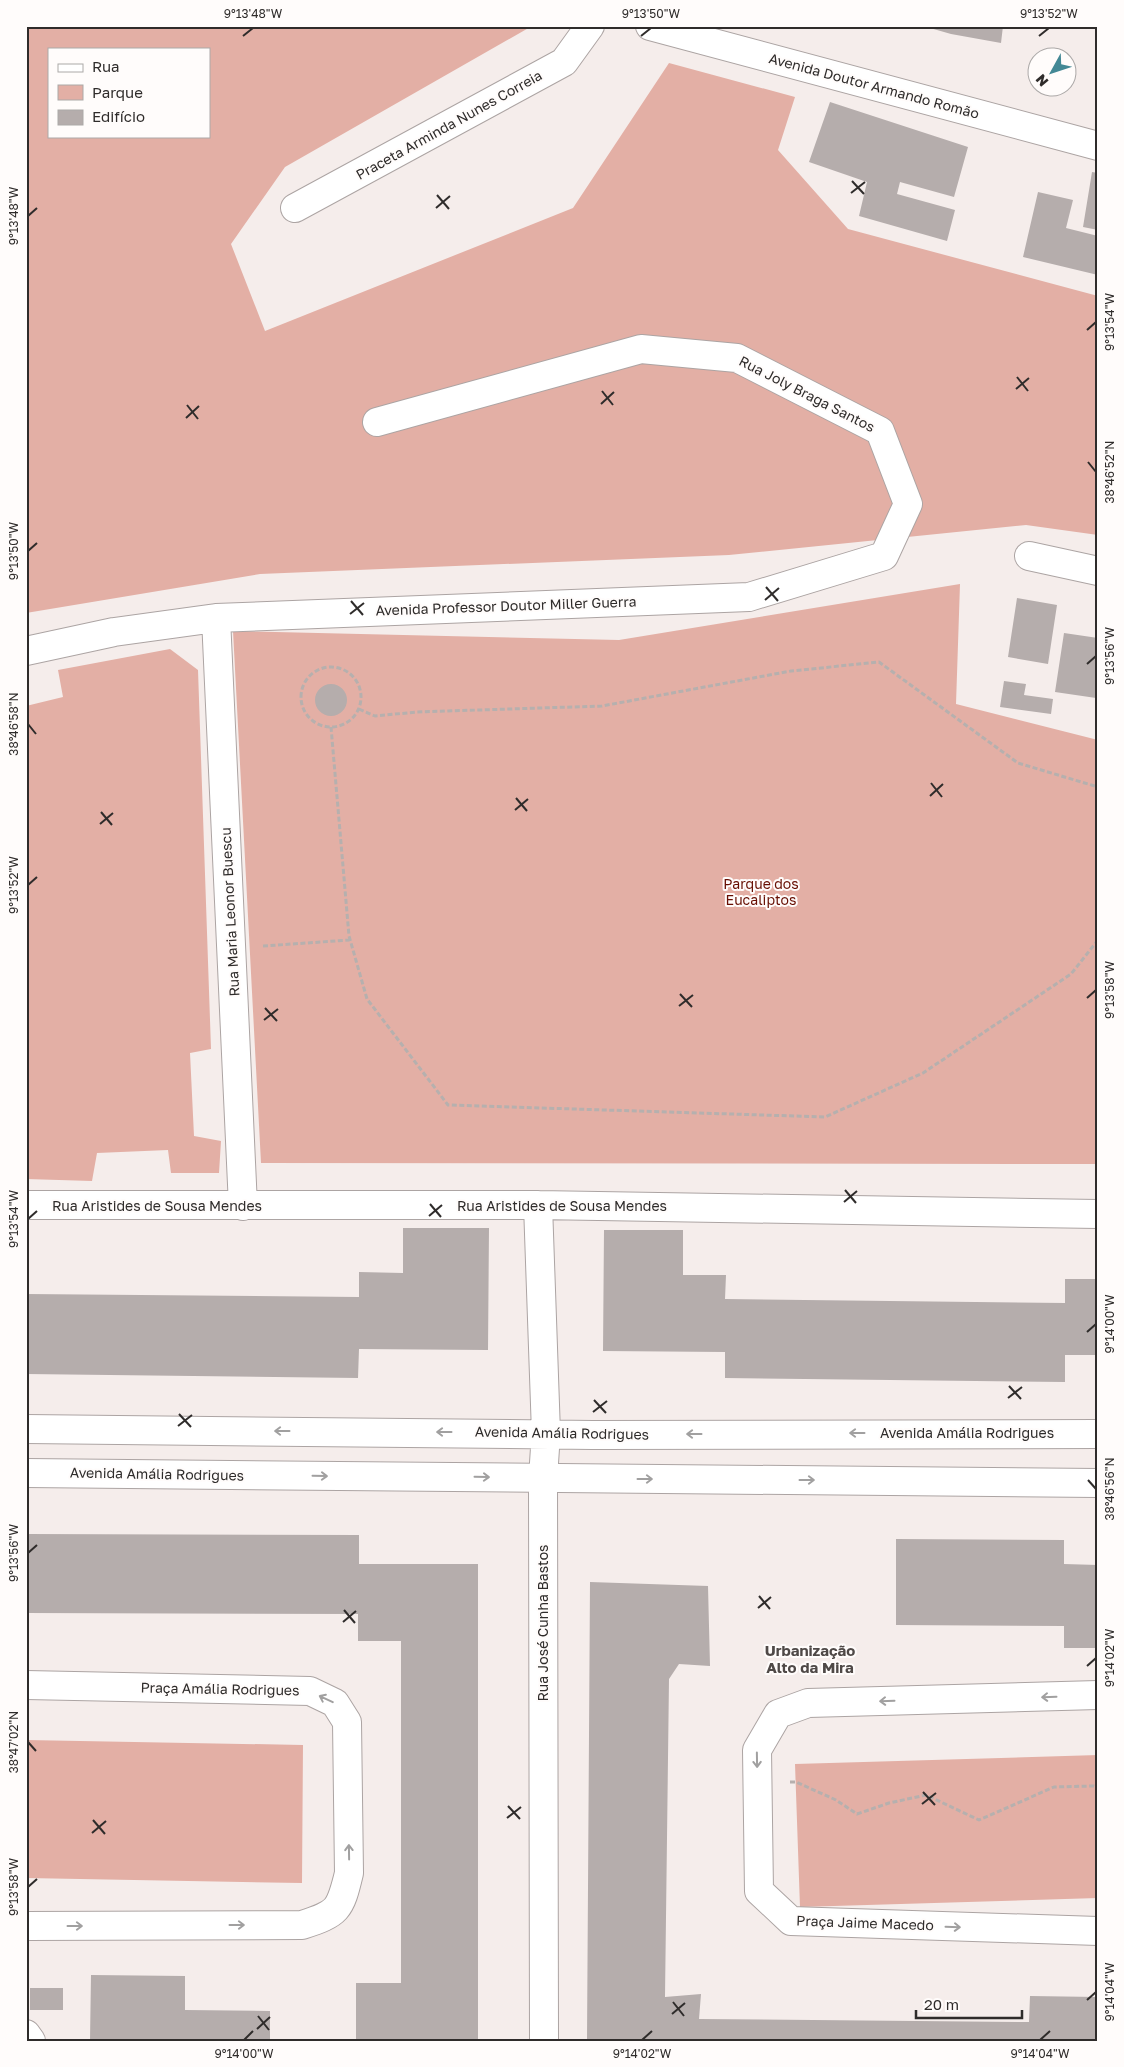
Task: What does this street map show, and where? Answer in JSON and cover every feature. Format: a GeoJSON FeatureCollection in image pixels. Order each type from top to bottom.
{"type":"FeatureCollection","features":[{"type":"Feature","properties":{"kind":"street","name":"Praceta Arminda Nunes Correia"},"geometry":{"type":"LineString","coordinates":[[295,208],[564,62],[590,26]]}},
{"type":"Feature","properties":{"kind":"street","name":"Avenida Doutor Armando Romão"},"geometry":{"type":"LineString","coordinates":[[650,26],[1098,146]]}},
{"type":"Feature","properties":{"kind":"street","name":"Rua Joly Braga Santos"},"geometry":{"type":"LineString","coordinates":[[377,422],[641,349],[737,358],[880,430],[908,504],[884,556],[748,596]]}},
{"type":"Feature","properties":{"kind":"street"},"geometry":{"type":"LineString","coordinates":[[1029,556],[1098,571]]}},
{"type":"Feature","properties":{"kind":"street","name":"Avenida Professor Doutor Miller Guerra"},"geometry":{"type":"LineString","coordinates":[[26,652],[114,632],[216,618],[748,596]]}},
{"type":"Feature","properties":{"kind":"street","name":"Rua Maria Leonor Buescu"},"geometry":{"type":"LineString","coordinates":[[216,618],[243,1206]]}},
{"type":"Feature","properties":{"kind":"street","name":"Rua Aristides de Sousa Mendes"},"geometry":{"type":"LineString","coordinates":[[26,1205],[538,1205],[1098,1214]]}},
{"type":"Feature","properties":{"kind":"street","name":"Rua José Cunha Bastos"},"geometry":{"type":"LineString","coordinates":[[538,1205],[546,1433],[543,1478],[544,2041]]}},
{"type":"Feature","properties":{"kind":"street","name":"Avenida Amália Rodrigues"},"geometry":{"type":"LineString","coordinates":[[26,1429],[546,1433],[593,1435],[1098,1434]]}},
{"type":"Feature","properties":{"kind":"street","name":"Avenida Amália Rodrigues"},"geometry":{"type":"LineString","coordinates":[[26,1473],[1098,1483]]}},
{"type":"Feature","properties":{"kind":"street","name":"Praça Amália Rodrigues"},"geometry":{"type":"LineString","coordinates":[[26,1685],[310,1691],[335,1703],[347,1722],[349,1873],[343,1897],[331,1915],[302,1925],[26,1926]]}},
{"type":"Feature","properties":{"kind":"street","name":"Praça Jaime Macedo"},"geometry":{"type":"LineString","coordinates":[[1098,1695],[808,1703],[778,1714],[757,1750],[759,1891],[792,1921],[1098,1931]]}},
{"type":"Feature","properties":{"kind":"street"},"geometry":{"type":"LineString","coordinates":[[26,2034],[31,2041]]}},
{"type":"Feature","properties":{"kind":"path"},"geometry":{"type":"LineString","coordinates":[[359,709],[375,716],[417,712],[602,706],[791,671],[879,662],[1018,763],[1098,787]]}},
{"type":"Feature","properties":{"kind":"path"},"geometry":{"type":"LineString","coordinates":[[332,667],[343,670],[353,676],[360,686],[362,698],[359,709],[352,718],[342,725],[331,727],[315,721],[303,708],[301,696],[304,685],[311,675],[320,669],[332,667]]}},
{"type":"Feature","properties":{"kind":"path"},"geometry":{"type":"LineString","coordinates":[[331,727],[350,940],[367,999],[448,1105],[825,1117],[923,1073],[1071,974],[1098,940]]}},
{"type":"Feature","properties":{"kind":"path"},"geometry":{"type":"LineString","coordinates":[[231,948],[350,940]]}},
{"type":"Feature","properties":{"kind":"path"},"geometry":{"type":"LineString","coordinates":[[757,1780],[796,1782],[836,1800],[857,1814],[889,1803],[926,1795],[979,1820],[1054,1787],[1094,1786],[1098,1788]]}},
{"type":"Feature","properties":{"kind":"green space"},"geometry":{"type":"Polygon","coordinates":[[[26,26],[532,26],[285,167],[231,244],[265,331],[573,208],[669,63],[795,97],[778,150],[848,229],[1098,296],[1098,535],[1026,525],[729,555],[260,574],[26,613],[26,26]]]}},
{"type":"Feature","properties":{"kind":"green space","name":"Parque dos Eucaliptos"},"geometry":{"type":"Polygon","coordinates":[[[960,584],[956,704],[1098,740],[1098,1164],[261,1163],[233,631],[619,640],[960,584]]]}},
{"type":"Feature","properties":{"kind":"green space"},"geometry":{"type":"Polygon","coordinates":[[[170,649],[198,670],[211,1049],[190,1053],[194,1136],[221,1141],[219,1173],[171,1173],[168,1150],[97,1153],[92,1181],[26,1179],[26,706],[63,697],[58,670],[170,649]]]}},
{"type":"Feature","properties":{"kind":"green space"},"geometry":{"type":"Polygon","coordinates":[[[26,1740],[303,1745],[302,1883],[26,1878],[26,1740]]]}},
{"type":"Feature","properties":{"kind":"green space"},"geometry":{"type":"Polygon","coordinates":[[[1098,1755],[1098,1898],[800,1907],[795,1764],[1098,1755]]]}},
{"type":"Feature","properties":{"kind":"building"},"geometry":{"type":"Polygon","coordinates":[[[923,26],[1003,26],[1001,43],[951,34],[923,26]]]}},
{"type":"Feature","properties":{"kind":"building"},"geometry":{"type":"Polygon","coordinates":[[[830,102],[968,147],[954,197],[900,182],[897,194],[955,210],[947,241],[859,216],[867,182],[809,162],[830,102]]]}},
{"type":"Feature","properties":{"kind":"building"},"geometry":{"type":"Polygon","coordinates":[[[1092,172],[1098,173],[1098,230],[1083,227],[1092,172]]]}},
{"type":"Feature","properties":{"kind":"building"},"geometry":{"type":"Polygon","coordinates":[[[1038,192],[1073,200],[1066,228],[1098,236],[1098,275],[1023,257],[1038,192]]]}},
{"type":"Feature","properties":{"kind":"building"},"geometry":{"type":"Polygon","coordinates":[[[1017,598],[1057,605],[1048,664],[1008,657],[1017,598]]]}},
{"type":"Feature","properties":{"kind":"building"},"geometry":{"type":"Polygon","coordinates":[[[1064,633],[1098,638],[1096,698],[1055,692],[1064,633]]]}},
{"type":"Feature","properties":{"kind":"building"},"geometry":{"type":"Polygon","coordinates":[[[1004,681],[1026,684],[1024,695],[1053,699],[1051,714],[1000,707],[1004,681]]]}},
{"type":"Feature","properties":{"kind":"building"},"geometry":{"type":"Polygon","coordinates":[[[331,684],[342,689],[347,700],[342,711],[331,716],[320,711],[315,700],[320,689],[331,684]]]}},
{"type":"Feature","properties":{"kind":"building"},"geometry":{"type":"Polygon","coordinates":[[[403,1228],[489,1228],[488,1350],[359,1349],[358,1378],[26,1374],[26,1294],[359,1297],[359,1272],[403,1273],[403,1228]]]}},
{"type":"Feature","properties":{"kind":"building"},"geometry":{"type":"Polygon","coordinates":[[[604,1230],[683,1230],[683,1275],[726,1275],[725,1299],[1065,1303],[1065,1279],[1098,1279],[1098,1355],[1065,1355],[1065,1382],[725,1378],[725,1352],[603,1351],[604,1230]]]}},
{"type":"Feature","properties":{"kind":"building"},"geometry":{"type":"Polygon","coordinates":[[[26,1534],[359,1535],[359,1564],[478,1564],[478,2041],[356,2041],[356,1983],[401,1983],[401,1641],[358,1641],[358,1614],[26,1613],[26,1534]]]}},
{"type":"Feature","properties":{"kind":"building"},"geometry":{"type":"Polygon","coordinates":[[[896,1539],[1064,1540],[1064,1564],[1098,1565],[1098,1648],[1064,1648],[1064,1626],[896,1625],[896,1539]]]}},
{"type":"Feature","properties":{"kind":"building"},"geometry":{"type":"Polygon","coordinates":[[[590,1582],[708,1586],[710,1666],[679,1664],[669,1679],[665,1997],[701,1994],[699,2019],[1029,2022],[1030,1996],[1098,1997],[1098,2041],[587,2041],[590,1582]]]}},
{"type":"Feature","properties":{"kind":"building"},"geometry":{"type":"Polygon","coordinates":[[[91,1975],[185,1976],[185,2010],[270,2011],[270,2041],[90,2041],[91,1975]]]}},
{"type":"Feature","properties":{"kind":"building"},"geometry":{"type":"Polygon","coordinates":[[[30,1988],[63,1988],[63,2010],[30,2010],[30,1988]]]}},
{"type":"Feature","properties":{"kind":"district","name":"Urbanização Alto da Mira"},"geometry":{"type":"Point","coordinates":[810,1660]}}]}
